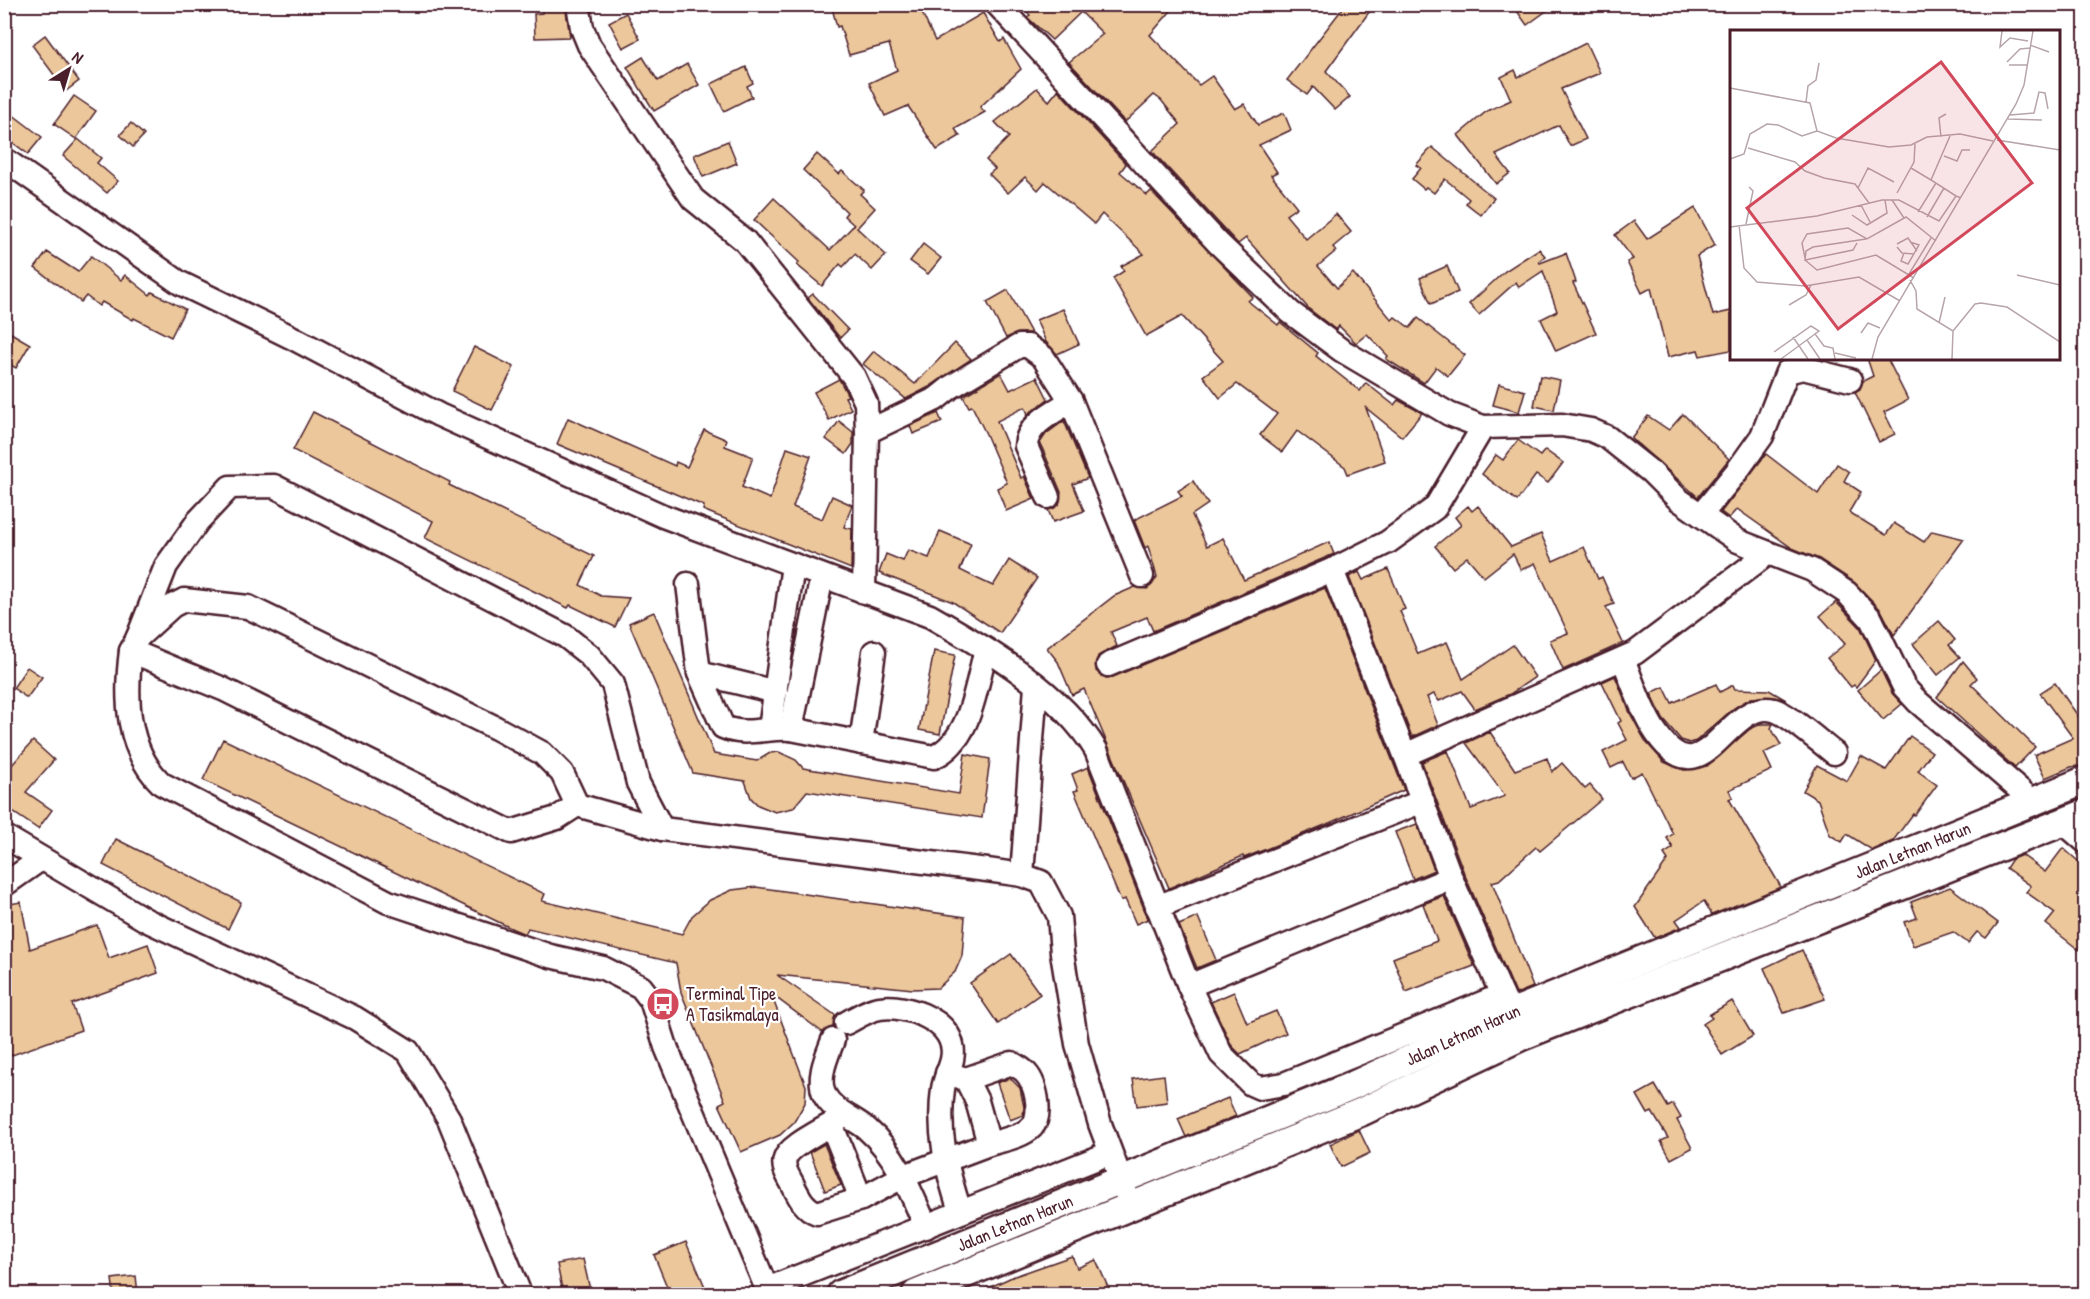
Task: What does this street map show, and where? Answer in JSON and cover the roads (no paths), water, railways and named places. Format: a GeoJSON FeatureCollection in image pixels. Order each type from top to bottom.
{"type":"FeatureCollection","features":[{"type":"Feature","properties":{"kind":"main road","name":"Jalan Letnan Harun"},"geometry":{"type":"LineString","coordinates":[[841,1294],[1122,1182],[1349,1087],[1512,1014],[2085,780]]}},
{"type":"Feature","properties":{"kind":"main road","name":"Jalan Letnan Harun"},"geometry":{"type":"LineString","coordinates":[[916,1294],[1361,1112],[1512,1014],[2074,818]]}},
{"type":"Feature","properties":{"kind":"street"},"geometry":{"type":"LineString","coordinates":[[578,4],[582,28],[589,45],[682,184],[706,210],[745,241],[854,377],[866,403],[864,592]]}},
{"type":"Feature","properties":{"kind":"street"},"geometry":{"type":"LineString","coordinates":[[997,4],[1218,243],[1290,312],[1341,350],[1449,414],[1483,428],[1562,425],[1591,430],[1630,454],[1678,499],[1738,541],[1812,570],[1847,593],[1870,619],[1904,687],[1918,702],[2035,802]]}},
{"type":"Feature","properties":{"kind":"street"},"geometry":{"type":"LineString","coordinates":[[4,159],[180,283],[291,337],[439,415],[663,516],[930,616],[986,650],[1044,692],[1074,719],[1096,750],[1157,907],[1221,1054],[1243,1078],[1260,1088],[1284,1084],[1512,1014],[1451,878],[1332,570]]}},
{"type":"Feature","properties":{"kind":"street"},"geometry":{"type":"LineString","coordinates":[[867,432],[943,393],[1019,346],[1028,346],[1043,357],[1071,401],[1142,576]]}},
{"type":"Feature","properties":{"kind":"street"},"geometry":{"type":"LineString","coordinates":[[1701,515],[1762,436],[1787,372],[1803,368],[1850,380]]}},
{"type":"Feature","properties":{"kind":"street"},"geometry":{"type":"LineString","coordinates":[[1048,497],[1026,446],[1026,438],[1036,425],[1071,401]]}},
{"type":"Feature","properties":{"kind":"street"},"geometry":{"type":"LineString","coordinates":[[1108,665],[1332,570],[1388,542],[1435,508],[1483,428]]}},
{"type":"Feature","properties":{"kind":"street"},"geometry":{"type":"LineString","coordinates":[[662,829],[638,783],[613,684],[589,656],[565,636],[273,486],[230,487],[198,521],[166,566],[134,644],[126,687],[131,727],[148,771],[162,784],[388,902],[550,956],[603,968],[641,987],[651,1000],[666,1047],[768,1292],[960,1212],[1110,1153]]}},
{"type":"Feature","properties":{"kind":"street"},"geometry":{"type":"LineString","coordinates":[[1405,755],[1623,659],[1645,647],[1767,554]]}},
{"type":"Feature","properties":{"kind":"street"},"geometry":{"type":"LineString","coordinates":[[780,729],[794,565]]}},
{"type":"Feature","properties":{"kind":"street"},"geometry":{"type":"LineString","coordinates":[[782,699],[822,576]]}},
{"type":"Feature","properties":{"kind":"street"},"geometry":{"type":"LineString","coordinates":[[687,584],[699,673],[723,728],[732,731],[757,733],[780,729],[934,757],[948,750],[962,734],[986,650]]}},
{"type":"Feature","properties":{"kind":"street"},"geometry":{"type":"LineString","coordinates":[[134,644],[172,606],[184,600],[248,607],[496,728],[542,753],[562,773],[577,805]]}},
{"type":"Feature","properties":{"kind":"street"},"geometry":{"type":"LineString","coordinates":[[134,644],[511,832],[557,818],[577,805],[662,829],[1022,875],[1041,882],[1059,916],[1077,1044],[1110,1153],[1131,1208]]}},
{"type":"Feature","properties":{"kind":"street"},"geometry":{"type":"LineString","coordinates":[[861,743],[874,652]]}},
{"type":"Feature","properties":{"kind":"street"},"geometry":{"type":"LineString","coordinates":[[1623,659],[1656,733],[1672,752],[1682,757],[1693,758],[1711,748],[1737,722],[1761,710],[1775,710],[1834,753]]}},
{"type":"Feature","properties":{"kind":"street"},"geometry":{"type":"LineString","coordinates":[[699,673],[782,699]]}},
{"type":"Feature","properties":{"kind":"street"},"geometry":{"type":"LineString","coordinates":[[1022,875],[1044,692]]}},
{"type":"Feature","properties":{"kind":"street"},"geometry":{"type":"LineString","coordinates":[[1157,907],[1423,801]]}},
{"type":"Feature","properties":{"kind":"street"},"geometry":{"type":"LineString","coordinates":[[2074,818],[2085,842]]}},
{"type":"Feature","properties":{"kind":"street"},"geometry":{"type":"LineString","coordinates":[[4,836],[146,920],[356,1018],[408,1052],[449,1119],[520,1294]]}},
{"type":"Feature","properties":{"kind":"street"},"geometry":{"type":"LineString","coordinates":[[4,885],[41,859]]}},
{"type":"Feature","properties":{"kind":"street"},"geometry":{"type":"LineString","coordinates":[[1190,986],[1451,878]]}},
{"type":"Feature","properties":{"kind":"street"},"geometry":{"type":"LineString","coordinates":[[861,1199],[838,1120],[823,1091],[824,1065],[839,1031],[878,1008],[901,1008],[914,1012],[944,1029],[950,1038],[956,1076],[977,1101],[989,1144]]}},
{"type":"Feature","properties":{"kind":"street"},"geometry":{"type":"LineString","coordinates":[[926,1227],[904,1176],[868,1130],[838,1120],[796,1144],[788,1152],[784,1167],[799,1198],[810,1210],[817,1213],[861,1199],[904,1176],[1028,1130],[1036,1122],[1038,1111],[1031,1081],[1024,1071],[1012,1063],[956,1076]]}},
{"type":"Feature","properties":{"kind":"street"},"geometry":{"type":"LineString","coordinates":[[956,1076],[941,1113],[944,1161],[960,1212]]}},
{"type":"Feature","properties":{"kind":"place","name":"Terminal Tipe A Tasikmalaya"},"geometry":{"type":"Point","coordinates":[663,1004]}}]}
